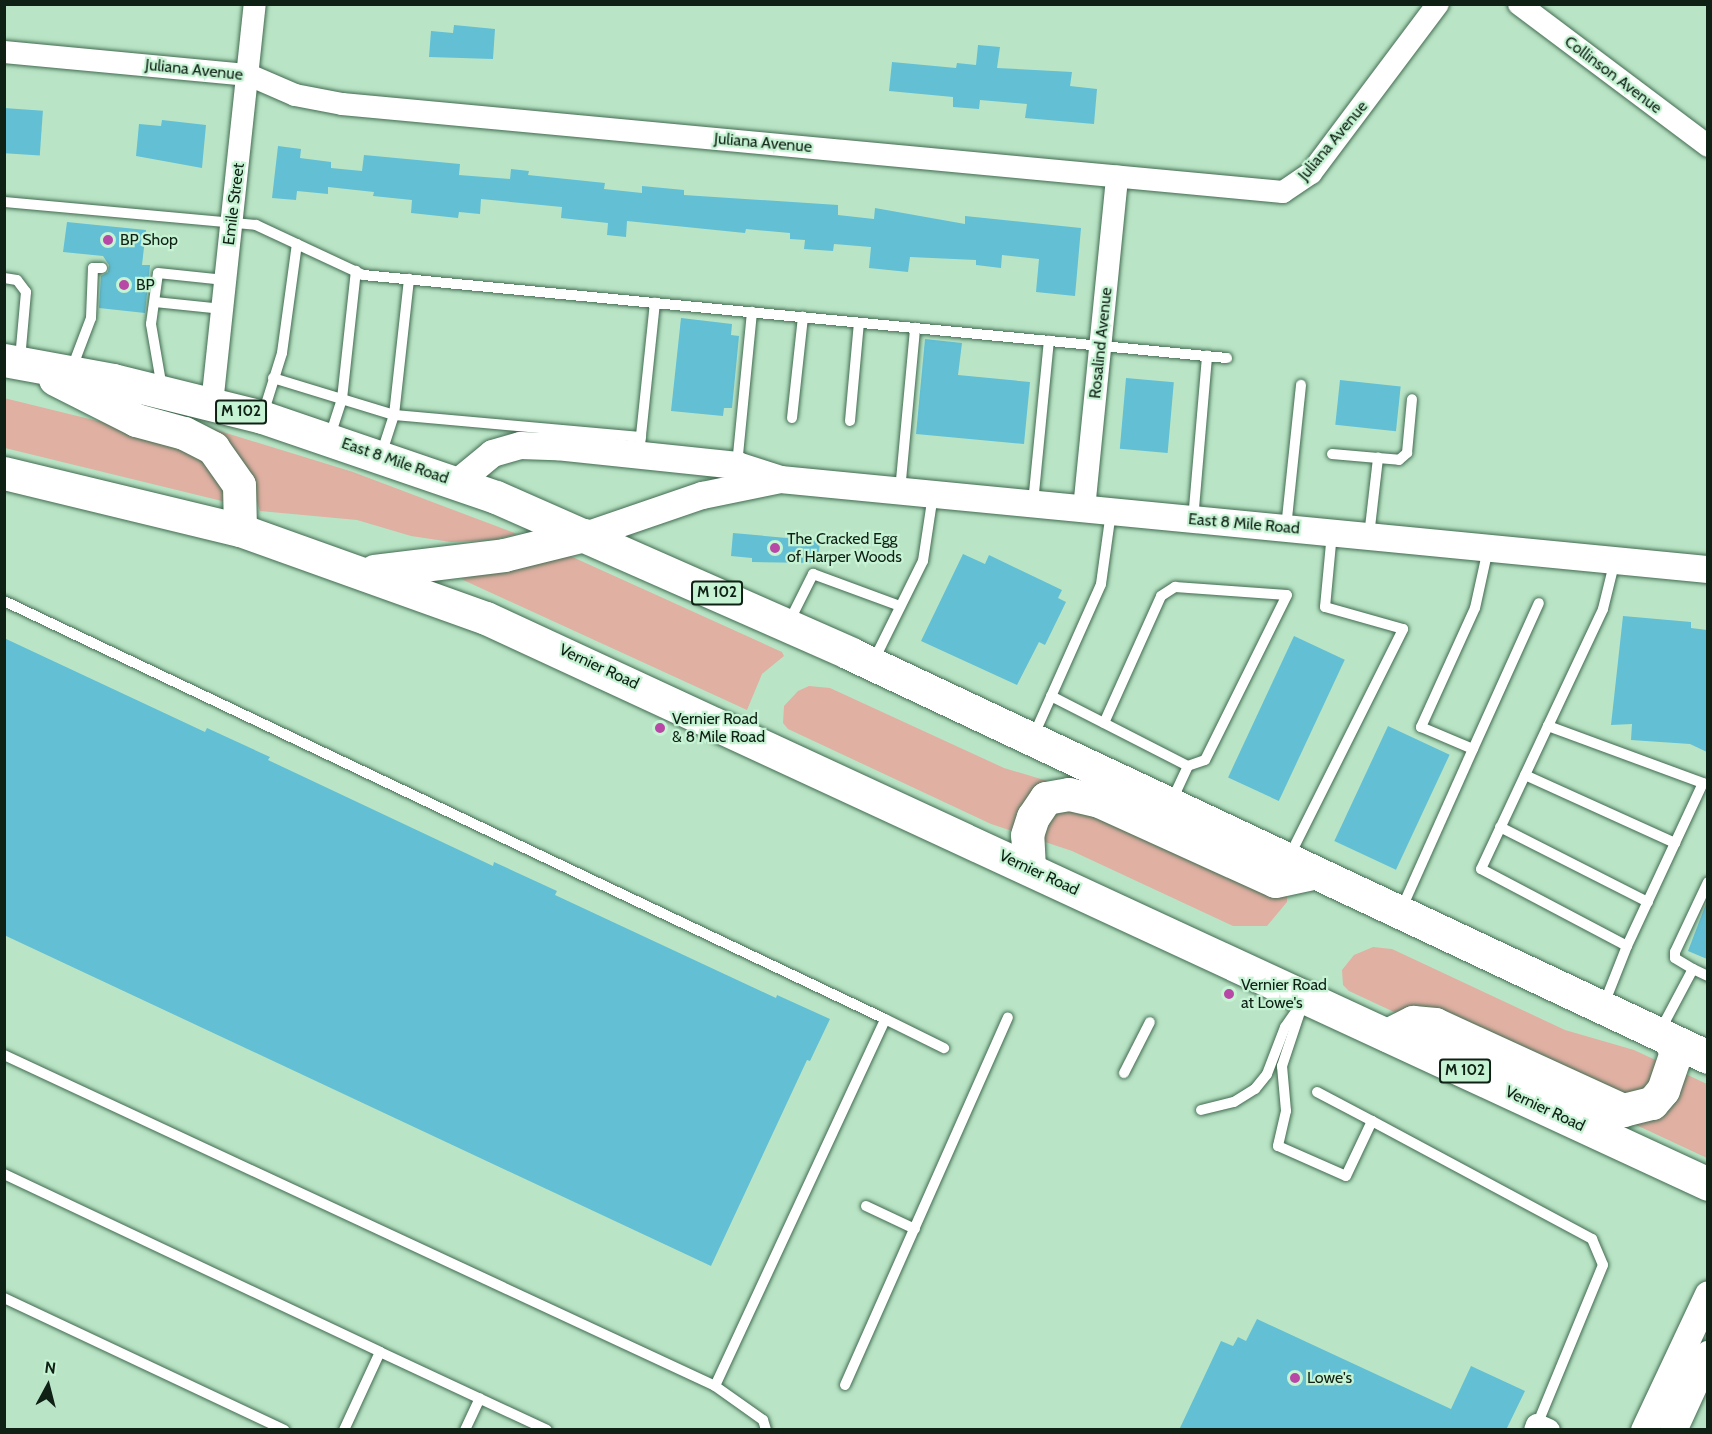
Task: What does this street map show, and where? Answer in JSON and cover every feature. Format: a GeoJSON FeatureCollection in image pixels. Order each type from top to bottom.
{"type":"FeatureCollection","features":[{"type":"Feature","properties":{"kind":"highway","name":"East 8 Mile Road"},"geometry":{"type":"LineString","coordinates":[[12,361],[163,391],[262,417],[457,482]]}},
{"type":"Feature","properties":{"kind":"highway"},"geometry":{"type":"LineString","coordinates":[[12,361],[136,420],[184,433],[213,448],[239,485],[240,530]]}},
{"type":"Feature","properties":{"kind":"highway","name":"M 102"},"geometry":{"type":"LineString","coordinates":[[4,473],[240,530],[366,572]]}},
{"type":"Feature","properties":{"kind":"highway","name":"M 102"},"geometry":{"type":"LineString","coordinates":[[457,482],[585,535],[872,665],[1707,1057]]}},
{"type":"Feature","properties":{"kind":"highway"},"geometry":{"type":"LineString","coordinates":[[366,572],[504,555],[585,535]]}},
{"type":"Feature","properties":{"kind":"highway","name":"Vernier Road"},"geometry":{"type":"LineString","coordinates":[[366,572],[541,641],[1707,1184]]}},
{"type":"Feature","properties":{"kind":"highway"},"geometry":{"type":"LineString","coordinates":[[1029,868],[1027,835],[1033,817],[1046,798],[1069,794],[1099,801],[1275,881],[1300,867]]}},
{"type":"Feature","properties":{"kind":"highway"},"geometry":{"type":"LineString","coordinates":[[1387,1035],[1413,1022],[1435,1024],[1623,1110],[1652,1103],[1663,1090],[1675,1065],[1676,1052],[1664,1036]]}},
{"type":"Feature","properties":{"kind":"street","name":"Emile Street"},"geometry":{"type":"LineString","coordinates":[[212,404],[255,4]]}},
{"type":"Feature","properties":{"kind":"street","name":"Juliana Avenue"},"geometry":{"type":"LineString","coordinates":[[4,52],[249,75],[295,95],[342,104],[1283,192],[1311,173],[1438,4]]}},
{"type":"Feature","properties":{"kind":"street","name":"Collinson Avenue"},"geometry":{"type":"LineString","coordinates":[[1519,4],[1707,146]]}},
{"type":"Feature","properties":{"kind":"street","name":"Rosalind Avenue"},"geometry":{"type":"LineString","coordinates":[[1084,509],[1117,177]]}},
{"type":"Feature","properties":{"kind":"street","name":"East 8 Mile Road"},"geometry":{"type":"LineString","coordinates":[[457,482],[486,456],[520,445],[640,446],[737,465],[780,479],[1707,569]]}},
{"type":"Feature","properties":{"kind":"street","name":"East 8 Mile Road"},"geometry":{"type":"LineString","coordinates":[[585,535],[702,495],[780,479]]}},
{"type":"Feature","properties":{"kind":"street"},"geometry":{"type":"LineString","coordinates":[[1644,1430],[1707,1294]]}},
{"type":"Feature","properties":{"kind":"street"},"geometry":{"type":"LineString","coordinates":[[1673,1430],[1707,1354]]}},
{"type":"Feature","properties":{"kind":"lane"},"geometry":{"type":"LineString","coordinates":[[4,202],[256,225],[356,271],[409,279],[1227,358]]}},
{"type":"Feature","properties":{"kind":"lane"},"geometry":{"type":"LineString","coordinates":[[262,417],[282,353],[297,244]]}},
{"type":"Feature","properties":{"kind":"lane"},"geometry":{"type":"LineString","coordinates":[[71,371],[91,318],[95,284],[93,268],[102,268]]}},
{"type":"Feature","properties":{"kind":"lane"},"geometry":{"type":"LineString","coordinates":[[329,438],[342,399],[356,271]]}},
{"type":"Feature","properties":{"kind":"lane"},"geometry":{"type":"LineString","coordinates":[[163,391],[150,324],[153,273],[225,280]]}},
{"type":"Feature","properties":{"kind":"lane"},"geometry":{"type":"LineString","coordinates":[[4,278],[17,280],[26,292],[12,361]]}},
{"type":"Feature","properties":{"kind":"lane"},"geometry":{"type":"LineString","coordinates":[[381,455],[394,415],[409,279]]}},
{"type":"Feature","properties":{"kind":"lane"},"geometry":{"type":"LineString","coordinates":[[273,378],[394,415],[640,446],[655,303]]}},
{"type":"Feature","properties":{"kind":"lane"},"geometry":{"type":"LineString","coordinates":[[151,306],[222,309]]}},
{"type":"Feature","properties":{"kind":"lane"},"geometry":{"type":"LineString","coordinates":[[737,465],[752,312]]}},
{"type":"Feature","properties":{"kind":"lane"},"geometry":{"type":"LineString","coordinates":[[792,418],[803,317]]}},
{"type":"Feature","properties":{"kind":"lane"},"geometry":{"type":"LineString","coordinates":[[850,421],[859,323]]}},
{"type":"Feature","properties":{"kind":"lane"},"geometry":{"type":"LineString","coordinates":[[900,491],[915,328]]}},
{"type":"Feature","properties":{"kind":"lane"},"geometry":{"type":"LineString","coordinates":[[1033,504],[1049,341]]}},
{"type":"Feature","properties":{"kind":"lane"},"geometry":{"type":"LineString","coordinates":[[1193,520],[1207,356]]}},
{"type":"Feature","properties":{"kind":"lane"},"geometry":{"type":"LineString","coordinates":[[1286,528],[1301,385]]}},
{"type":"Feature","properties":{"kind":"lane"},"geometry":{"type":"LineString","coordinates":[[1332,454],[1399,460],[1407,453],[1412,399]]}},
{"type":"Feature","properties":{"kind":"lane"},"geometry":{"type":"LineString","coordinates":[[1369,537],[1378,458]]}},
{"type":"Feature","properties":{"kind":"lane"},"geometry":{"type":"LineString","coordinates":[[872,665],[923,561],[933,495]]}},
{"type":"Feature","properties":{"kind":"lane"},"geometry":{"type":"LineString","coordinates":[[1032,740],[1101,584],[1111,512]]}},
{"type":"Feature","properties":{"kind":"lane"},"geometry":{"type":"LineString","coordinates":[[1300,867],[1403,628],[1325,607],[1332,533]]}},
{"type":"Feature","properties":{"kind":"lane"},"geometry":{"type":"LineString","coordinates":[[1473,749],[1421,727],[1475,608],[1488,548]]}},
{"type":"Feature","properties":{"kind":"lane"},"geometry":{"type":"LineString","coordinates":[[1615,560],[1603,609],[1481,869],[1627,946]]}},
{"type":"Feature","properties":{"kind":"lane"},"geometry":{"type":"LineString","coordinates":[[787,626],[813,574],[900,606]]}},
{"type":"Feature","properties":{"kind":"lane"},"geometry":{"type":"LineString","coordinates":[[1104,723],[1161,596],[1175,587],[1287,595],[1205,760],[1188,766],[1169,806]]}},
{"type":"Feature","properties":{"kind":"lane"},"geometry":{"type":"LineString","coordinates":[[4,601],[944,1048]]}},
{"type":"Feature","properties":{"kind":"lane"},"geometry":{"type":"LineString","coordinates":[[1400,913],[1539,603]]}},
{"type":"Feature","properties":{"kind":"lane"},"geometry":{"type":"LineString","coordinates":[[1051,696],[1188,766]]}},
{"type":"Feature","properties":{"kind":"lane"},"geometry":{"type":"LineString","coordinates":[[1548,726],[1705,784],[1627,946],[1603,1008]]}},
{"type":"Feature","properties":{"kind":"lane"},"geometry":{"type":"LineString","coordinates":[[1525,775],[1675,843]]}},
{"type":"Feature","properties":{"kind":"lane"},"geometry":{"type":"LineString","coordinates":[[1500,827],[1648,902]]}},
{"type":"Feature","properties":{"kind":"lane"},"geometry":{"type":"LineString","coordinates":[[1707,882],[1675,952],[1675,958],[1707,976]]}},
{"type":"Feature","properties":{"kind":"lane"},"geometry":{"type":"LineString","coordinates":[[1664,1036],[1693,969]]}},
{"type":"Feature","properties":{"kind":"lane"},"geometry":{"type":"LineString","coordinates":[[1201,1110],[1234,1101],[1255,1089],[1267,1074],[1285,1027],[1305,997]]}},
{"type":"Feature","properties":{"kind":"lane"},"geometry":{"type":"LineString","coordinates":[[1305,997],[1282,1066],[1286,1111],[1278,1146],[1346,1176],[1372,1121]]}},
{"type":"Feature","properties":{"kind":"lane"},"geometry":{"type":"LineString","coordinates":[[845,1384],[1008,1017]]}},
{"type":"Feature","properties":{"kind":"lane"},"geometry":{"type":"LineString","coordinates":[[715,1386],[885,1019]]}},
{"type":"Feature","properties":{"kind":"lane"},"geometry":{"type":"LineString","coordinates":[[1124,1073],[1150,1022]]}},
{"type":"Feature","properties":{"kind":"lane"},"geometry":{"type":"LineString","coordinates":[[4,1055],[715,1386],[763,1420],[766,1430]]}},
{"type":"Feature","properties":{"kind":"lane"},"geometry":{"type":"LineString","coordinates":[[1317,1092],[1592,1239],[1603,1264],[1540,1428]]}},
{"type":"Feature","properties":{"kind":"lane"},"geometry":{"type":"LineString","coordinates":[[4,1174],[547,1430]]}},
{"type":"Feature","properties":{"kind":"lane"},"geometry":{"type":"LineString","coordinates":[[866,1206],[915,1229]]}},
{"type":"Feature","properties":{"kind":"lane"},"geometry":{"type":"LineString","coordinates":[[4,1298],[278,1428]]}},
{"type":"Feature","properties":{"kind":"lane"},"geometry":{"type":"LineString","coordinates":[[344,1430],[380,1352]]}},
{"type":"Feature","properties":{"kind":"lane"},"geometry":{"type":"LineString","coordinates":[[465,1430],[480,1398]]}},
{"type":"Feature","properties":{"kind":"shaded area"},"geometry":{"type":"Polygon","coordinates":[[[4,398],[175,440],[222,474],[226,502],[5,448],[4,398]]]}},
{"type":"Feature","properties":{"kind":"shaded area"},"geometry":{"type":"Polygon","coordinates":[[[200,425],[353,472],[517,534],[493,540],[451,542],[411,536],[357,520],[260,511],[249,480],[200,425]]]}},
{"type":"Feature","properties":{"kind":"shaded area"},"geometry":{"type":"Polygon","coordinates":[[[568,555],[782,652],[784,656],[762,674],[747,710],[461,579],[568,555]]]}},
{"type":"Feature","properties":{"kind":"shaded area"},"geometry":{"type":"Polygon","coordinates":[[[809,686],[830,688],[1004,768],[1074,789],[1287,894],[1287,902],[1267,926],[1233,926],[1072,851],[991,824],[788,729],[783,723],[784,706],[798,691],[809,686]]]}},
{"type":"Feature","properties":{"kind":"shaded area"},"geometry":{"type":"Polygon","coordinates":[[[1373,947],[1392,949],[1565,1030],[1634,1050],[1707,1084],[1707,1158],[1349,991],[1343,985],[1342,970],[1354,955],[1373,947]]]}},
{"type":"Feature","properties":{"kind":"building"},"geometry":{"type":"Polygon","coordinates":[[[454,25],[495,29],[493,59],[429,57],[431,31],[453,33],[454,25]]]}},
{"type":"Feature","properties":{"kind":"building"},"geometry":{"type":"Polygon","coordinates":[[[978,45],[1000,47],[997,68],[1072,72],[1070,86],[1097,89],[1094,124],[1025,118],[1027,104],[980,100],[979,109],[953,107],[953,97],[889,91],[892,62],[956,68],[957,63],[976,65],[978,45]]]}},
{"type":"Feature","properties":{"kind":"building"},"geometry":{"type":"Polygon","coordinates":[[[4,108],[43,111],[40,156],[4,153],[4,108]]]}},
{"type":"Feature","properties":{"kind":"building"},"geometry":{"type":"Polygon","coordinates":[[[162,120],[206,125],[202,168],[136,156],[139,124],[161,126],[162,120]]]}},
{"type":"Feature","properties":{"kind":"building"},"geometry":{"type":"Polygon","coordinates":[[[278,146],[301,149],[300,158],[331,162],[331,168],[362,171],[364,155],[460,164],[459,175],[510,179],[511,169],[529,171],[528,175],[605,183],[604,189],[642,193],[642,186],[684,190],[684,195],[838,205],[838,215],[874,219],[875,208],[965,224],[965,216],[1081,228],[1075,296],[1036,292],[1039,259],[1002,255],[1001,268],[976,265],[976,260],[910,257],[908,272],[869,268],[871,247],[834,244],[833,251],[804,249],[805,240],[790,239],[790,233],[746,229],[745,233],[627,221],[626,237],[607,235],[608,223],[561,218],[562,207],[481,199],[480,214],[459,212],[458,218],[411,213],[412,200],[373,196],[374,192],[328,187],[328,194],[297,191],[296,200],[272,198],[278,146]]]}},
{"type":"Feature","properties":{"kind":"building"},"geometry":{"type":"Polygon","coordinates":[[[67,222],[146,230],[142,265],[150,265],[145,313],[99,308],[101,276],[108,272],[109,265],[103,256],[63,252],[67,222]]]}},
{"type":"Feature","properties":{"kind":"building"},"geometry":{"type":"Polygon","coordinates":[[[681,318],[732,324],[731,335],[739,336],[732,408],[724,408],[723,416],[671,411],[681,318]]]}},
{"type":"Feature","properties":{"kind":"building"},"geometry":{"type":"Polygon","coordinates":[[[925,339],[962,343],[958,375],[1030,382],[1024,444],[916,434],[925,339]]]}},
{"type":"Feature","properties":{"kind":"building"},"geometry":{"type":"Polygon","coordinates":[[[1126,378],[1174,382],[1168,453],[1120,449],[1126,378]]]}},
{"type":"Feature","properties":{"kind":"building"},"geometry":{"type":"Polygon","coordinates":[[[1340,380],[1401,386],[1396,431],[1335,425],[1340,380]]]}},
{"type":"Feature","properties":{"kind":"building","name":"The Cracked Egg of Harper Woods"},"geometry":{"type":"Polygon","coordinates":[[[733,533],[820,541],[818,563],[752,562],[752,558],[731,556],[733,533]]]}},
{"type":"Feature","properties":{"kind":"building"},"geometry":{"type":"Polygon","coordinates":[[[963,554],[985,564],[989,555],[1062,590],[1058,598],[1066,602],[1045,645],[1039,642],[1017,685],[921,641],[963,554]]]}},
{"type":"Feature","properties":{"kind":"building"},"geometry":{"type":"Polygon","coordinates":[[[1623,616],[1691,622],[1691,628],[1707,630],[1707,752],[1690,744],[1631,740],[1632,724],[1611,725],[1623,616]]]}},
{"type":"Feature","properties":{"kind":"building"},"geometry":{"type":"Polygon","coordinates":[[[1294,636],[1345,660],[1279,801],[1228,777],[1294,636]]]}},
{"type":"Feature","properties":{"kind":"building"},"geometry":{"type":"Polygon","coordinates":[[[4,638],[205,732],[207,728],[270,757],[268,760],[493,866],[494,862],[557,891],[555,895],[776,998],[777,995],[830,1019],[810,1061],[807,1060],[711,1266],[4,935],[4,638]]]}},
{"type":"Feature","properties":{"kind":"building"},"geometry":{"type":"Polygon","coordinates":[[[1388,726],[1450,755],[1396,870],[1334,841],[1388,726]]]}},
{"type":"Feature","properties":{"kind":"building"},"geometry":{"type":"Polygon","coordinates":[[[1707,901],[1707,959],[1688,951],[1707,901]]]}},
{"type":"Feature","properties":{"kind":"building","name":"Lowe's"},"geometry":{"type":"Polygon","coordinates":[[[1257,1319],[1451,1409],[1471,1366],[1525,1391],[1506,1430],[1179,1430],[1221,1341],[1233,1346],[1238,1337],[1246,1341],[1257,1319]]]}},
{"type":"Feature","properties":{"kind":"place","name":"BP Shop"},"geometry":{"type":"Point","coordinates":[108,240]}},
{"type":"Feature","properties":{"kind":"place","name":"BP"},"geometry":{"type":"Point","coordinates":[124,285]}},
{"type":"Feature","properties":{"kind":"place","name":"The Cracked Egg of Harper Woods"},"geometry":{"type":"Point","coordinates":[775,548]}},
{"type":"Feature","properties":{"kind":"place","name":"Vernier Road & 8 Mile Road"},"geometry":{"type":"Point","coordinates":[660,728]}},
{"type":"Feature","properties":{"kind":"place","name":"Vernier Road at Lowe's"},"geometry":{"type":"Point","coordinates":[1229,994]}},
{"type":"Feature","properties":{"kind":"place","name":"Lowe's"},"geometry":{"type":"Point","coordinates":[1295,1378]}}]}
